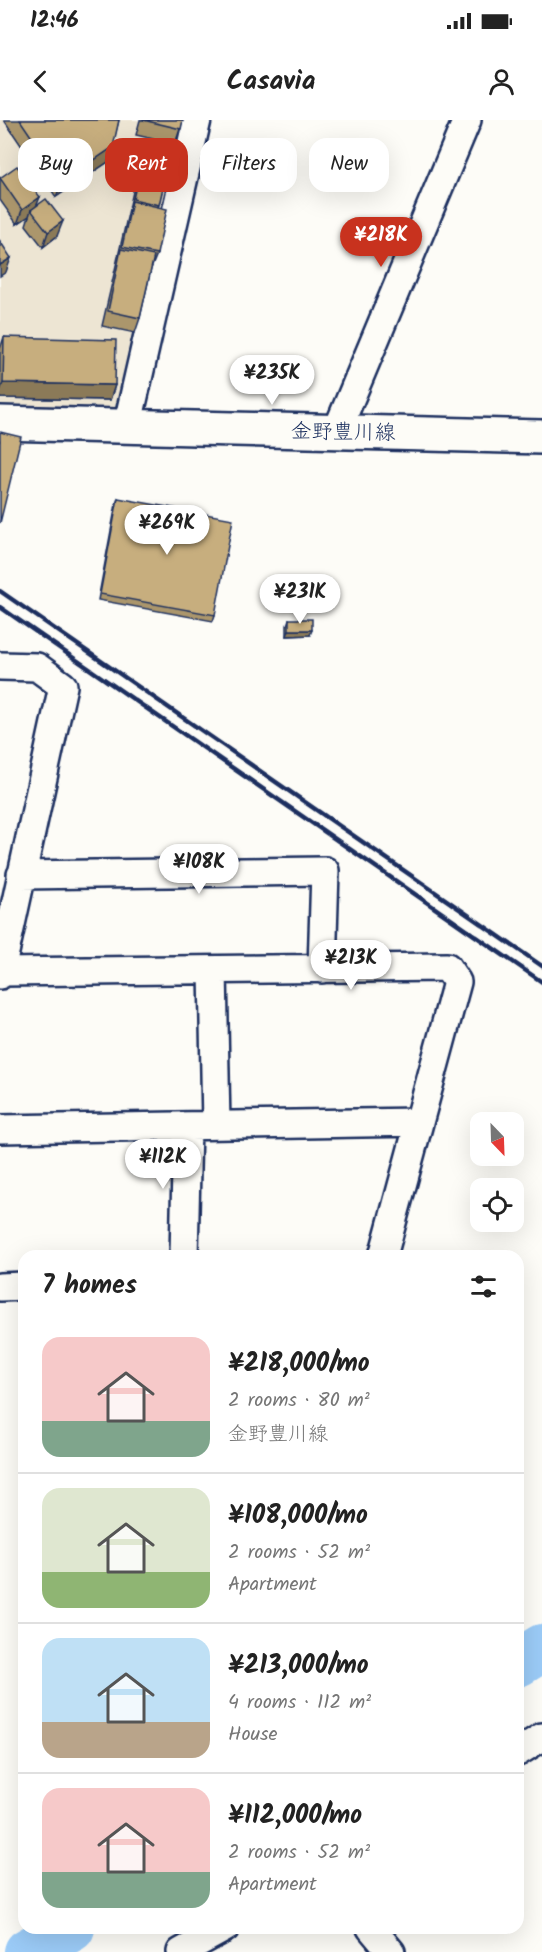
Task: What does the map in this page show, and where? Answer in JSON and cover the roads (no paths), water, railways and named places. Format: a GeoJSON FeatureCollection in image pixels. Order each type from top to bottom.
{"type":"FeatureCollection","features":[{"type":"Feature","properties":{"kind":"main road","name":"金野豊川線"},"geometry":{"type":"LineString","coordinates":[[0,423],[542,437]]}},
{"type":"Feature","properties":{"kind":"street"},"geometry":{"type":"LineString","coordinates":[[127,428],[197,120]]}},
{"type":"Feature","properties":{"kind":"street"},"geometry":{"type":"LineString","coordinates":[[336,433],[467,120]]}},
{"type":"Feature","properties":{"kind":"street"},"geometry":{"type":"LineString","coordinates":[[0,666],[37,667],[63,686],[0,974],[447,967],[457,982],[385,1250]]}},
{"type":"Feature","properties":{"kind":"street"},"geometry":{"type":"LineString","coordinates":[[21,875],[325,871],[321,969]]}},
{"type":"Feature","properties":{"kind":"street"},"geometry":{"type":"LineString","coordinates":[[213,970],[216,1125]]}},
{"type":"Feature","properties":{"kind":"street"},"geometry":{"type":"LineString","coordinates":[[0,1129],[419,1122]]}},
{"type":"Feature","properties":{"kind":"street"},"geometry":{"type":"LineString","coordinates":[[184,1250],[187,1126]]}},
{"type":"Feature","properties":{"kind":"street"},"geometry":{"type":"LineString","coordinates":[[0,1287],[18,1286]]}},
{"type":"Feature","properties":{"kind":"street"},"geometry":{"type":"LineString","coordinates":[[524,1748],[542,1737]]}},
{"type":"Feature","properties":{"kind":"street"},"geometry":{"type":"LineString","coordinates":[[182,1952],[214,1934]]}},
{"type":"Feature","properties":{"kind":"waterway"},"geometry":{"type":"LineString","coordinates":[[524,1659],[542,1648]]}},
{"type":"Feature","properties":{"kind":"waterway"},"geometry":{"type":"LineString","coordinates":[[28,1952],[60,1934]]}},
{"type":"Feature","properties":{"kind":"railway"},"geometry":{"type":"LineString","coordinates":[[0,591],[542,966]]}},
{"type":"Feature","properties":{"kind":"railway"},"geometry":{"type":"LineString","coordinates":[[0,607],[542,982]]}}]}
